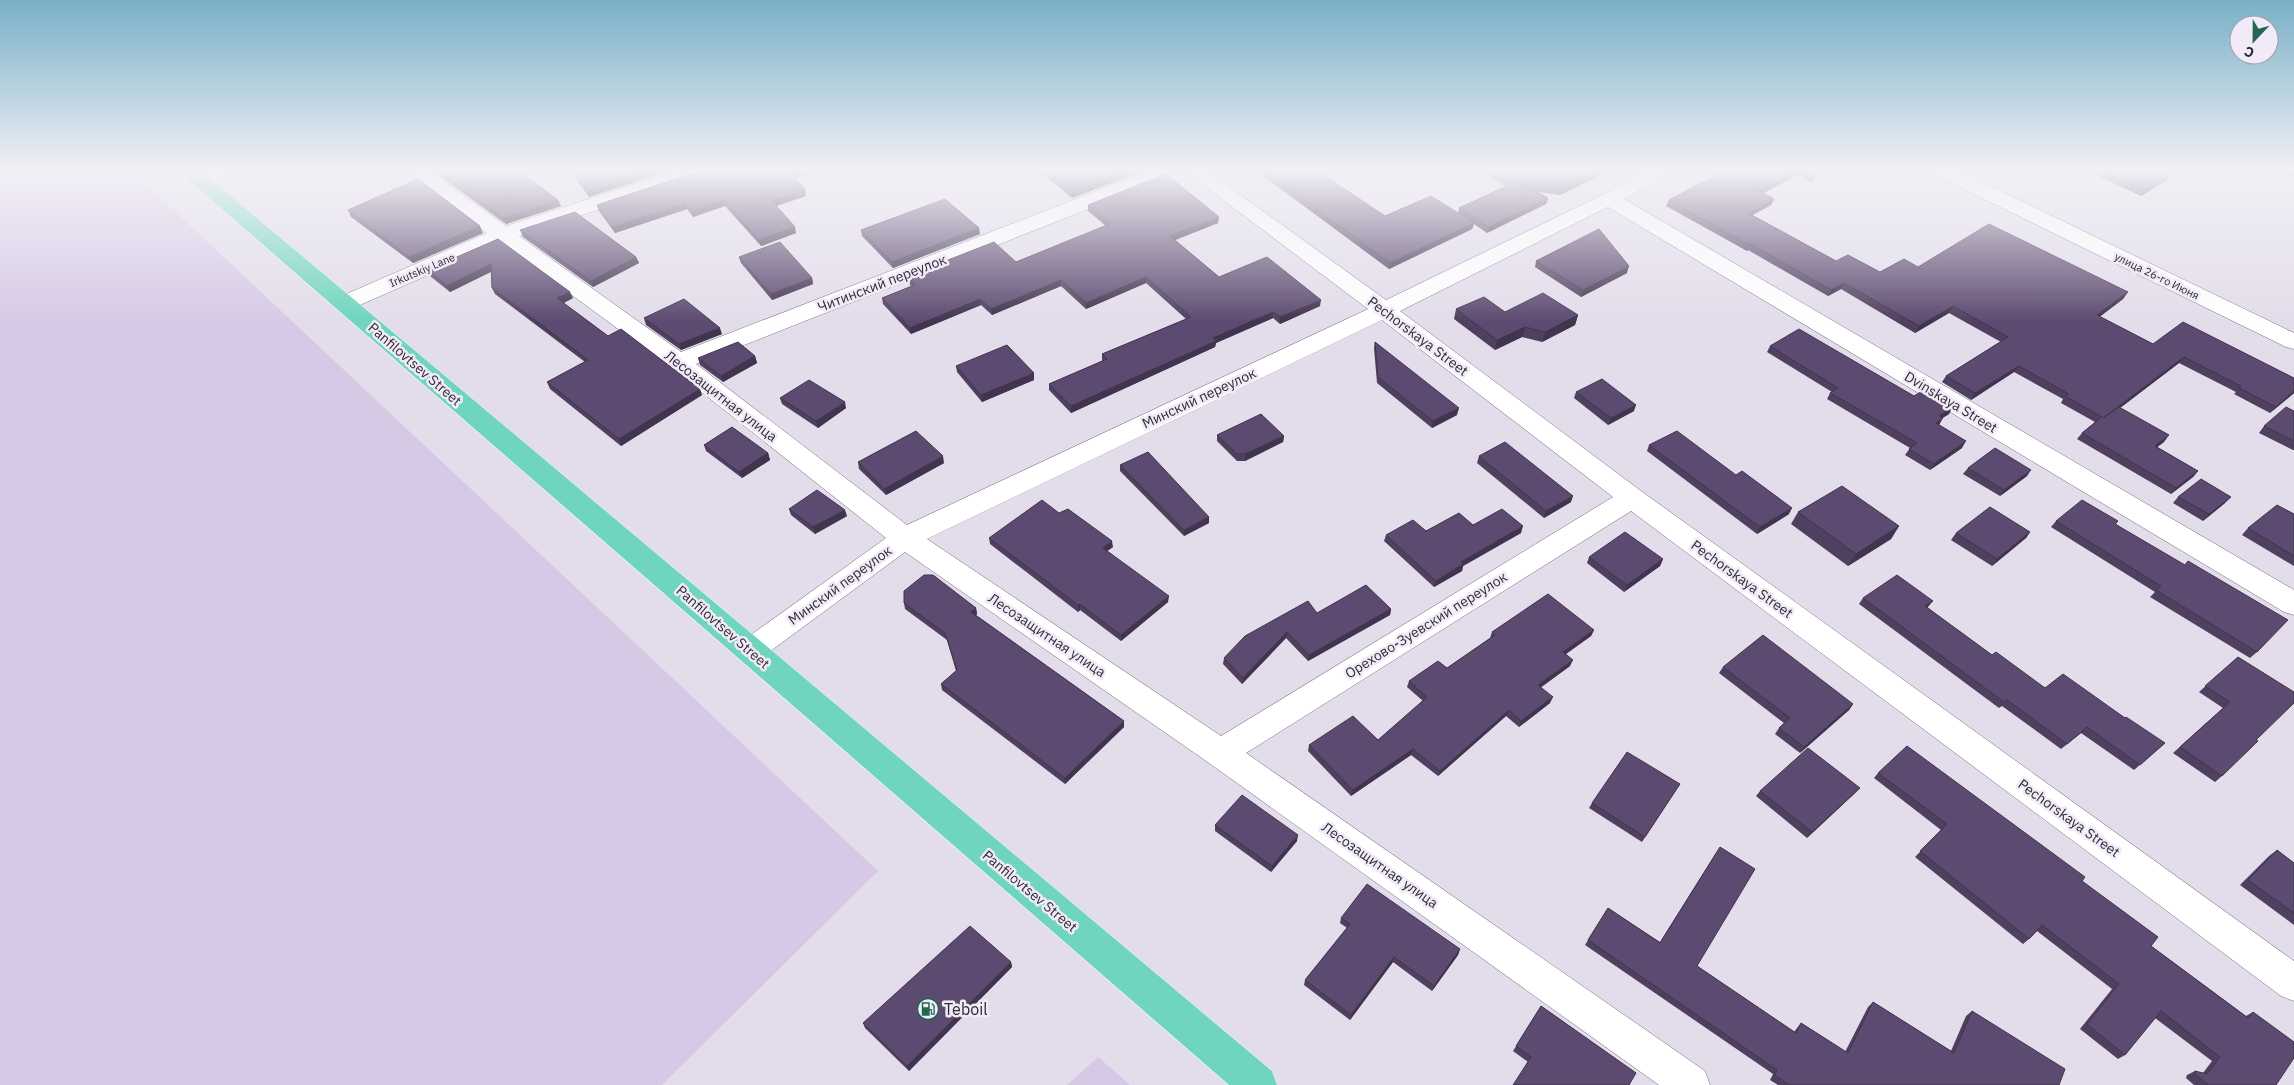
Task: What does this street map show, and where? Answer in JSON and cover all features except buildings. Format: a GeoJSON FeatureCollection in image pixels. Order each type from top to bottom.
{"type":"FeatureCollection","features":[{"type":"Feature","properties":{"kind":"main road","name":"Panfilovtsev Street"},"geometry":{"type":"LineString","coordinates":[[254,221],[345,303],[1258,1085]]}},
{"type":"Feature","properties":{"kind":"street","name":"Лесозащитная улица"},"geometry":{"type":"LineString","coordinates":[[485,221],[678,362],[905,538],[1220,753],[1691,1085]]}},
{"type":"Feature","properties":{"kind":"street","name":"Irkutskiy Lane"},"geometry":{"type":"LineString","coordinates":[[345,303],[504,234],[545,221]]}},
{"type":"Feature","properties":{"kind":"street","name":"Читинский переулок"},"geometry":{"type":"LineString","coordinates":[[678,362],[1040,221]]}},
{"type":"Feature","properties":{"kind":"street","name":"Pechorskaya Street"},"geometry":{"type":"LineString","coordinates":[[1262,221],[1384,310],[1632,498],[2294,983]]}},
{"type":"Feature","properties":{"kind":"street","name":"Минский переулок"},"geometry":{"type":"LineString","coordinates":[[751,650],[905,538],[1384,310],[1567,221]]}},
{"type":"Feature","properties":{"kind":"street","name":"Dvinskaya Street"},"geometry":{"type":"LineString","coordinates":[[1644,221],[2294,604]]}},
{"type":"Feature","properties":{"kind":"street","name":"улица 26-го Июня"},"geometry":{"type":"LineString","coordinates":[[2044,221],[2294,342]]}},
{"type":"Feature","properties":{"kind":"street","name":"Орехово-Зуевский переулок"},"geometry":{"type":"LineString","coordinates":[[1220,753],[1632,498]]}},
{"type":"Feature","properties":{"kind":"shaded area"},"geometry":{"type":"Polygon","coordinates":[[[0,221],[185,221],[878,871],[662,1085],[0,1085],[0,221]]]}},
{"type":"Feature","properties":{"kind":"shaded area"},"geometry":{"type":"Polygon","coordinates":[[[1098,1057],[1130,1085],[1067,1085],[1098,1057]]]}},
{"type":"Feature","properties":{"kind":"place","name":"Teboil"},"geometry":{"type":"Point","coordinates":[928,1009]}}]}
